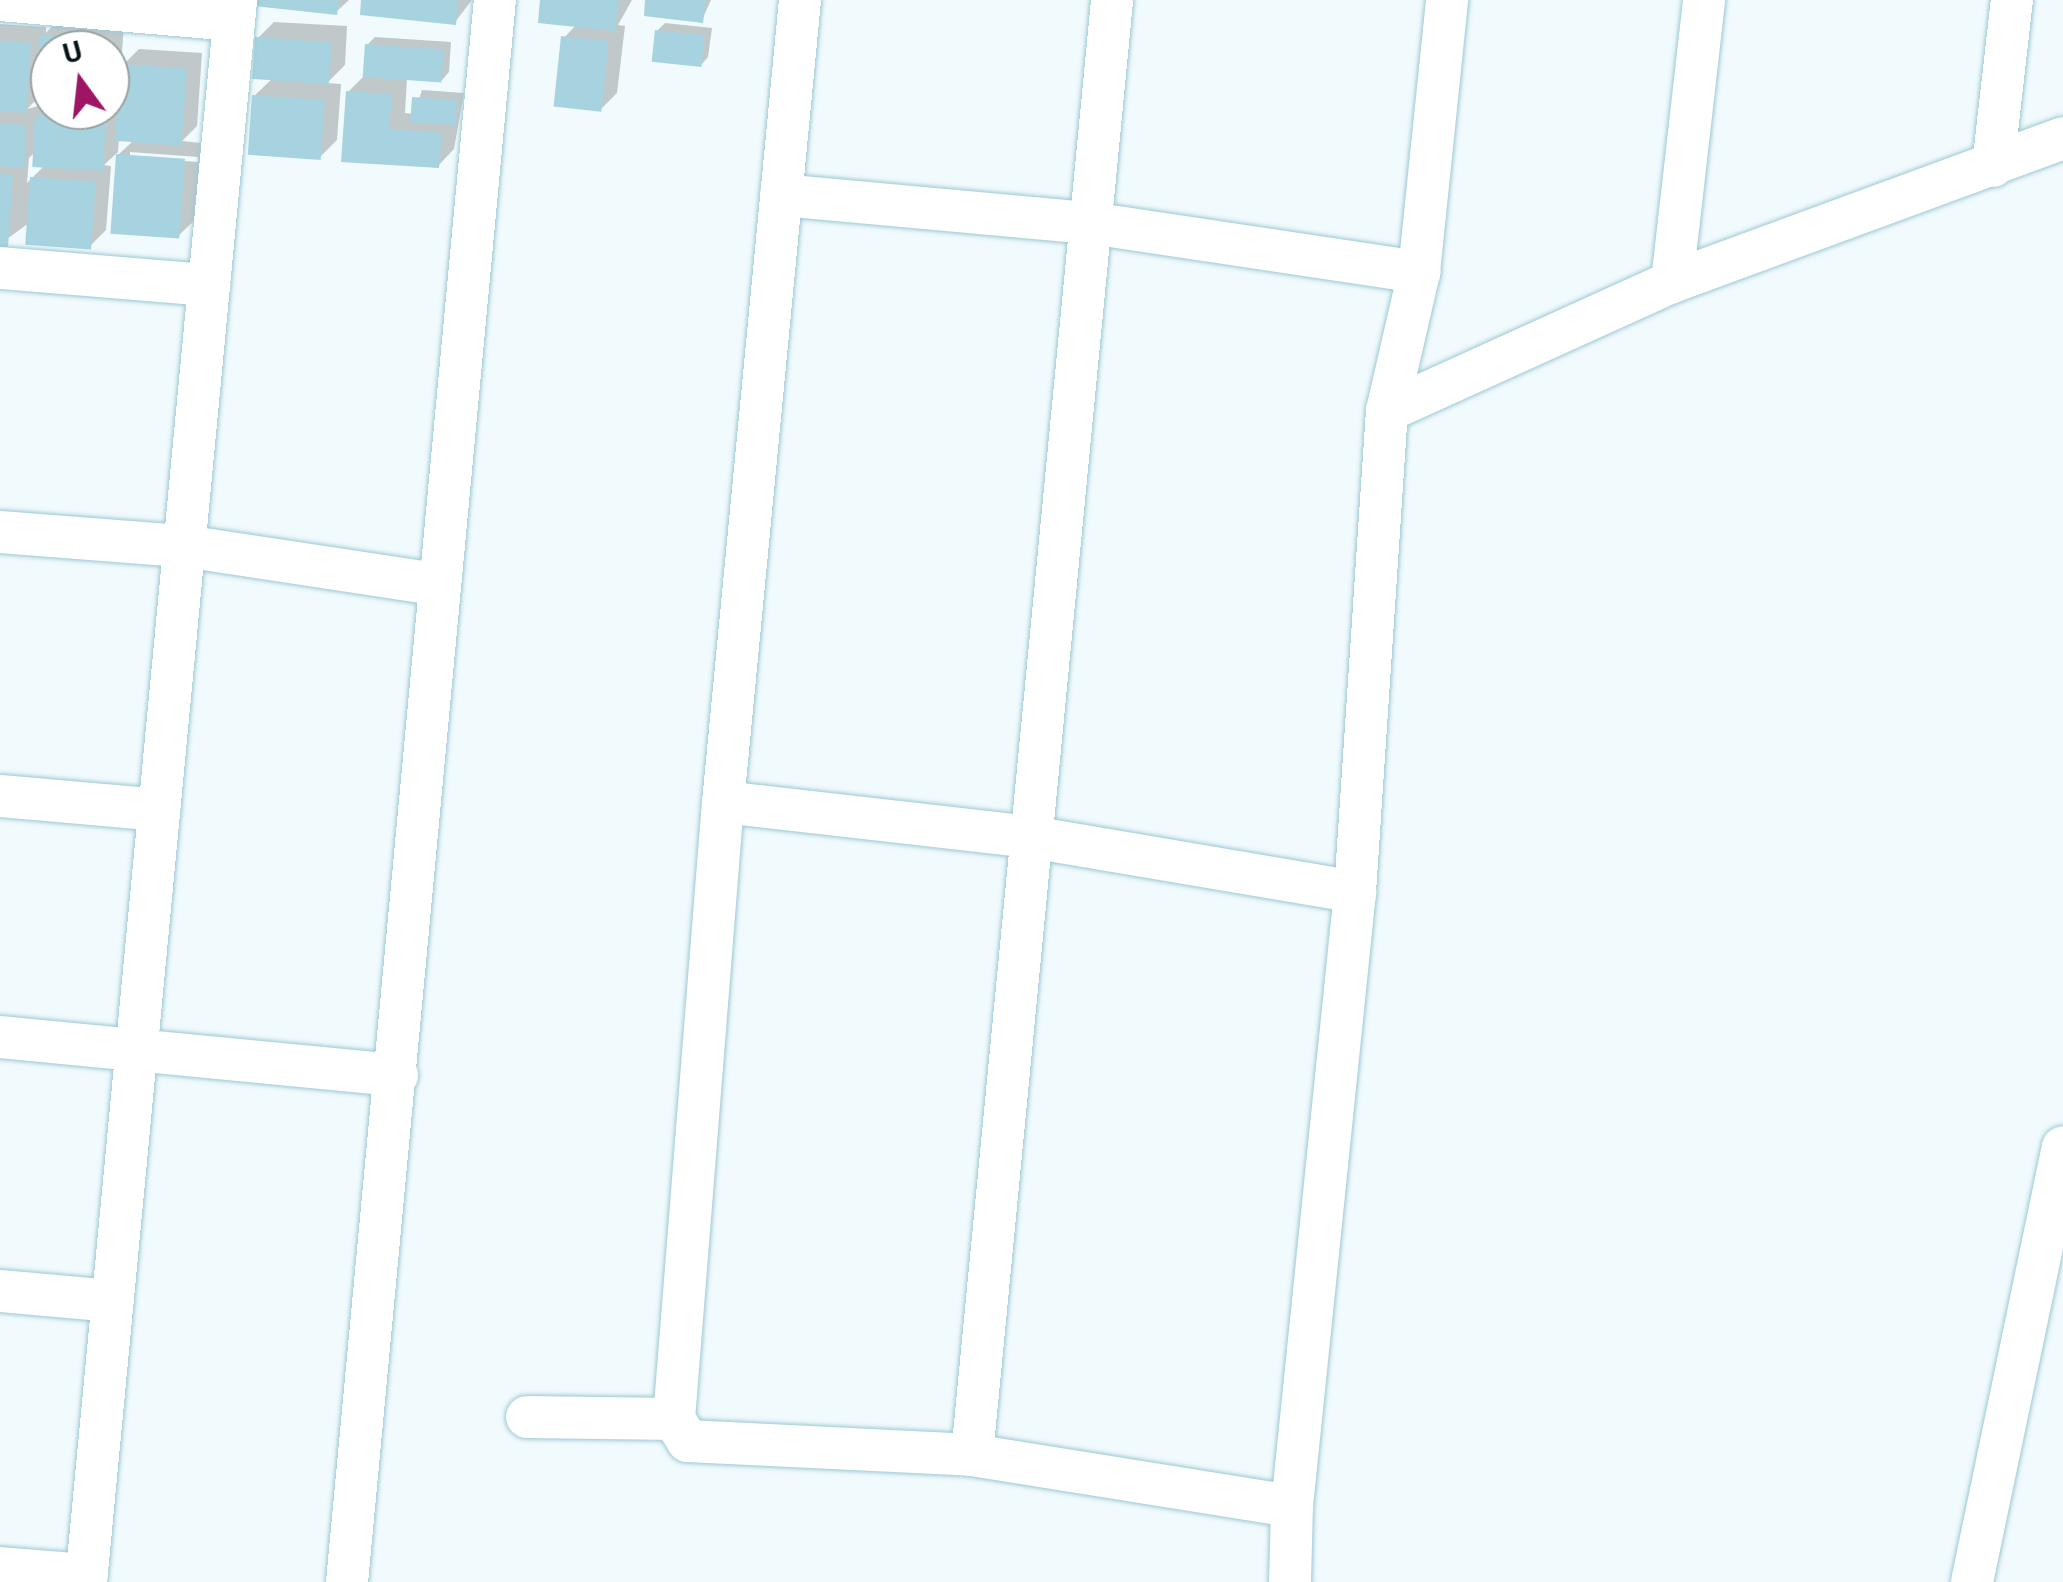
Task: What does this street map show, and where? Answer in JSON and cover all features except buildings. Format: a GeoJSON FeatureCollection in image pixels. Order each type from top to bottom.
{"type":"FeatureCollection","features":[{"type":"Feature","properties":{"kind":"street"},"geometry":{"type":"LineString","coordinates":[[0,0],[235,10],[86,1578],[0,1568]]}},
{"type":"Feature","properties":{"kind":"street"},"geometry":{"type":"LineString","coordinates":[[347,1582],[397,1076],[436,584],[495,0]]}},
{"type":"Feature","properties":{"kind":"street"},"geometry":{"type":"LineString","coordinates":[[800,0],[723,802],[674,1419],[688,1441],[972,1455],[1292,1506]]}},
{"type":"Feature","properties":{"kind":"street"},"geometry":{"type":"LineString","coordinates":[[972,1455],[1112,0]]}},
{"type":"Feature","properties":{"kind":"street"},"geometry":{"type":"LineString","coordinates":[[1290,1582],[1292,1506],[1355,892],[1387,411],[1419,272],[1447,0]]}},
{"type":"Feature","properties":{"kind":"street"},"geometry":{"type":"LineString","coordinates":[[1672,282],[1704,0]]}},
{"type":"Feature","properties":{"kind":"street"},"geometry":{"type":"LineString","coordinates":[[1992,166],[2012,0]]}},
{"type":"Feature","properties":{"kind":"street"},"geometry":{"type":"LineString","coordinates":[[1387,411],[1672,282],[2063,138]]}},
{"type":"Feature","properties":{"kind":"street"},"geometry":{"type":"LineString","coordinates":[[781,194],[1090,223],[1419,272]]}},
{"type":"Feature","properties":{"kind":"street"},"geometry":{"type":"LineString","coordinates":[[0,268],[209,286]]}},
{"type":"Feature","properties":{"kind":"street"},"geometry":{"type":"LineString","coordinates":[[0,532],[184,546],[436,584]]}},
{"type":"Feature","properties":{"kind":"street"},"geometry":{"type":"LineString","coordinates":[[0,796],[159,810]]}},
{"type":"Feature","properties":{"kind":"street"},"geometry":{"type":"LineString","coordinates":[[723,802],[1032,837],[1355,892]]}},
{"type":"Feature","properties":{"kind":"street"},"geometry":{"type":"LineString","coordinates":[[0,1037],[397,1076]]}},
{"type":"Feature","properties":{"kind":"street"},"geometry":{"type":"LineString","coordinates":[[1972,1582],[2063,1147]]}},
{"type":"Feature","properties":{"kind":"street"},"geometry":{"type":"LineString","coordinates":[[0,1291],[113,1301]]}},
{"type":"Feature","properties":{"kind":"street"},"geometry":{"type":"LineString","coordinates":[[527,1417],[674,1419]]}}]}
